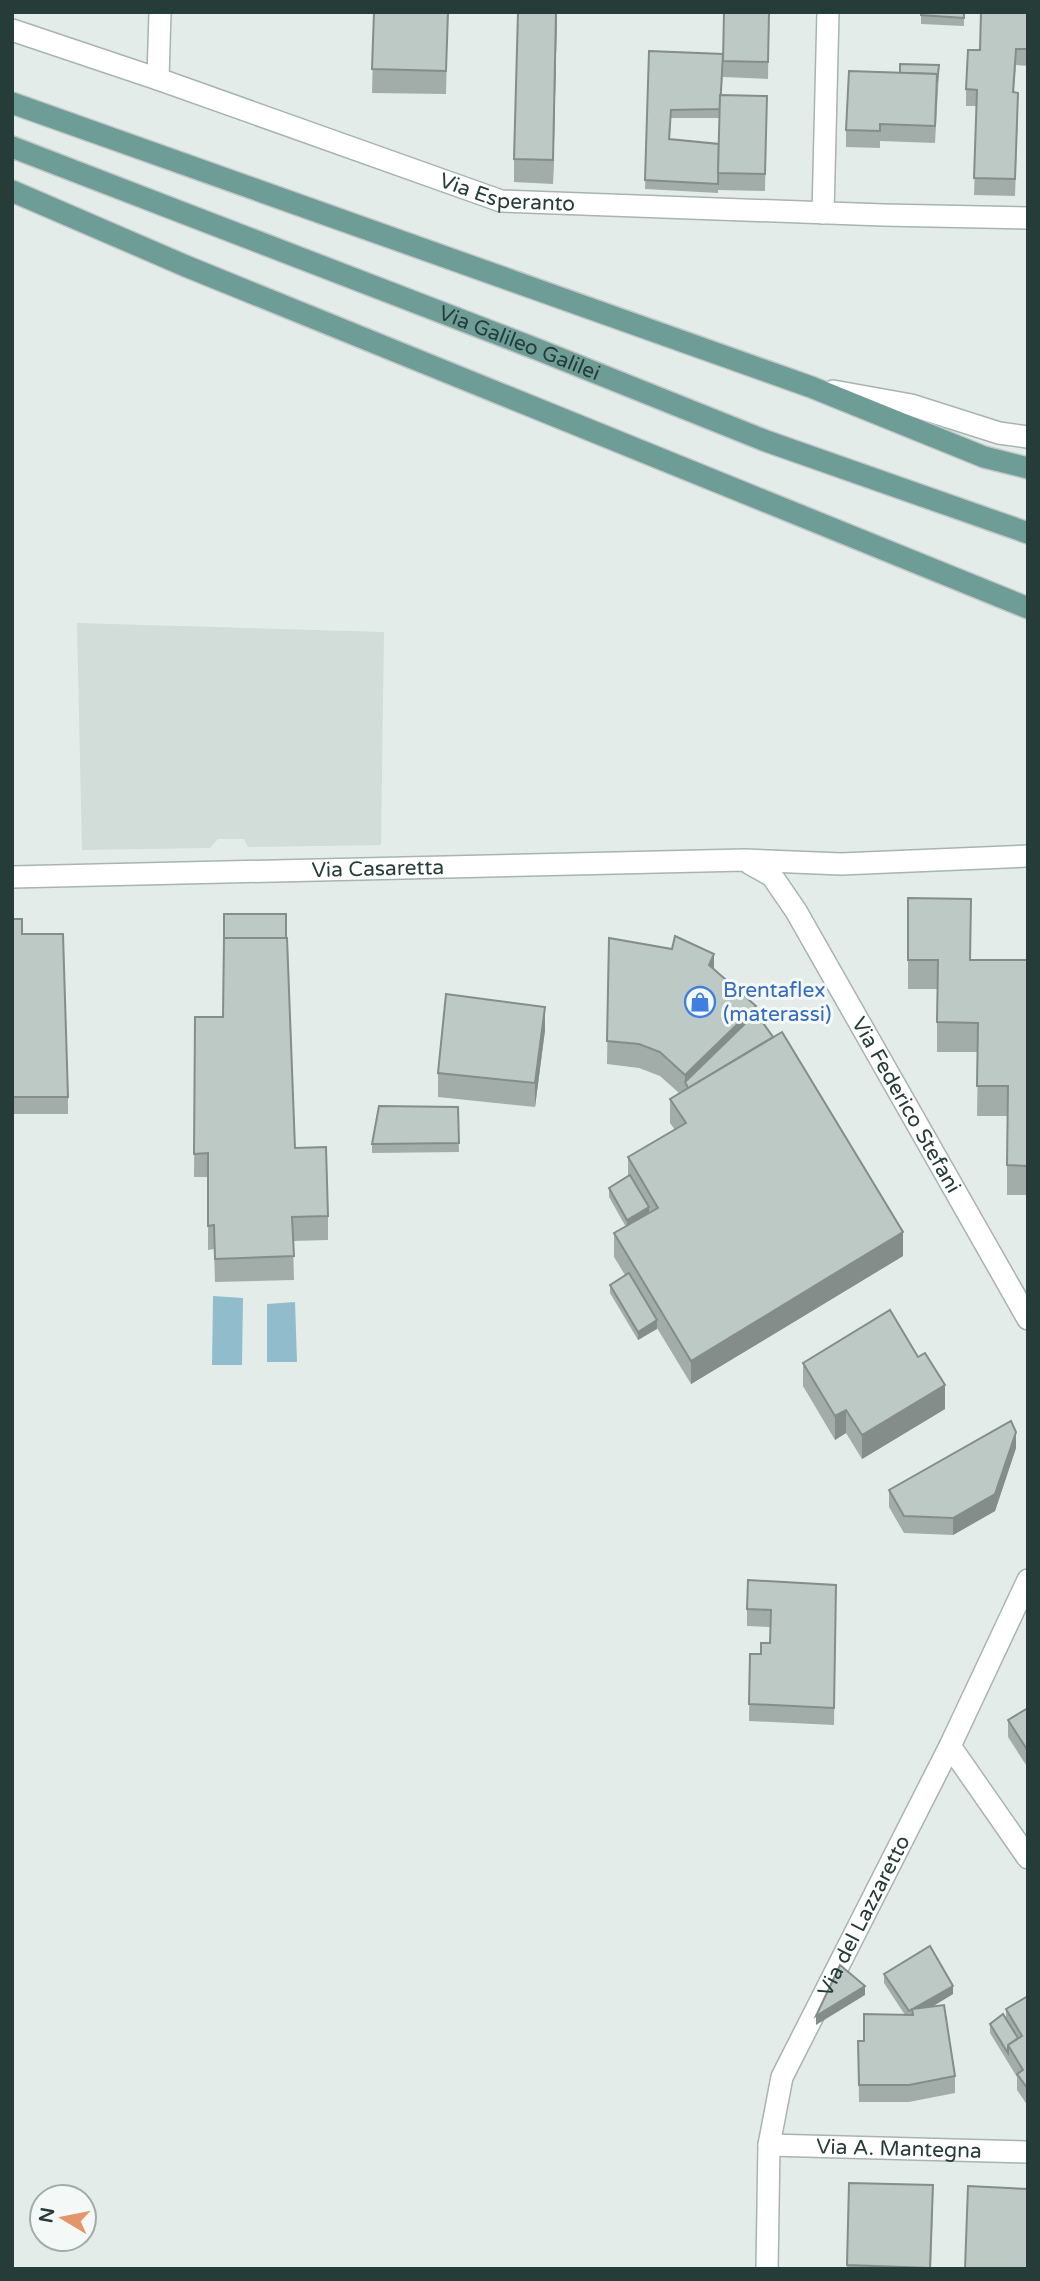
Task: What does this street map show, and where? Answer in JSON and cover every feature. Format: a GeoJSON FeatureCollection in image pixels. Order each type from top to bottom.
{"type":"FeatureCollection","features":[{"type":"Feature","properties":{"kind":"main road"},"geometry":{"type":"LineString","coordinates":[[12,103],[811,387],[984,457],[1028,468]]}},
{"type":"Feature","properties":{"kind":"main road","name":"Via Galileo Galilei"},"geometry":{"type":"LineString","coordinates":[[12,147],[527,345],[766,441],[1028,533]]}},
{"type":"Feature","properties":{"kind":"main road"},"geometry":{"type":"LineString","coordinates":[[12,191],[188,267],[1028,608]]}},
{"type":"Feature","properties":{"kind":"street"},"geometry":{"type":"LineString","coordinates":[[159,79],[160,12]]}},
{"type":"Feature","properties":{"kind":"street"},"geometry":{"type":"LineString","coordinates":[[823,213],[828,12]]}},
{"type":"Feature","properties":{"kind":"street","name":"Via Esperanto"},"geometry":{"type":"LineString","coordinates":[[12,30],[159,79],[501,201],[1028,218]]}},
{"type":"Feature","properties":{"kind":"street"},"geometry":{"type":"LineString","coordinates":[[811,387],[911,405],[999,433],[1028,437]]}},
{"type":"Feature","properties":{"kind":"street"},"geometry":{"type":"LineString","coordinates":[[744,860],[841,864],[1028,856]]}},
{"type":"Feature","properties":{"kind":"street","name":"Via Casaretta"},"geometry":{"type":"LineString","coordinates":[[12,877],[744,860]]}},
{"type":"Feature","properties":{"kind":"street","name":"Via Federico Stefani"},"geometry":{"type":"LineString","coordinates":[[744,860],[772,876],[796,911],[856,1012],[1028,1319]]}},
{"type":"Feature","properties":{"kind":"street","name":"Via del Lazzaretto"},"geometry":{"type":"LineString","coordinates":[[767,2269],[769,2145],[782,2077],[950,1746],[1028,1580]]}},
{"type":"Feature","properties":{"kind":"street"},"geometry":{"type":"LineString","coordinates":[[950,1746],[1028,1858]]}},
{"type":"Feature","properties":{"kind":"street","name":"Via A. Mantegna"},"geometry":{"type":"LineString","coordinates":[[769,2145],[1028,2152]]}},
{"type":"Feature","properties":{"kind":"shaded area"},"geometry":{"type":"Polygon","coordinates":[[[77,623],[384,632],[381,845],[248,847],[244,839],[218,839],[210,848],[82,850],[77,623]]]}},
{"type":"Feature","properties":{"kind":"water"},"geometry":{"type":"Polygon","coordinates":[[[213,1296],[243,1298],[242,1365],[212,1365],[213,1296]]]}},
{"type":"Feature","properties":{"kind":"water"},"geometry":{"type":"Polygon","coordinates":[[[295,1302],[297,1362],[267,1362],[267,1304],[295,1302]]]}},
{"type":"Feature","properties":{"kind":"building"},"geometry":{"type":"Polygon","coordinates":[[[374,12],[448,12],[446,71],[372,69],[374,12]]]}},
{"type":"Feature","properties":{"kind":"building"},"geometry":{"type":"Polygon","coordinates":[[[518,12],[556,12],[553,160],[514,159],[518,12]]]}},
{"type":"Feature","properties":{"kind":"building"},"geometry":{"type":"Polygon","coordinates":[[[724,12],[769,12],[768,62],[723,61],[724,12]]]}},
{"type":"Feature","properties":{"kind":"building"},"geometry":{"type":"Polygon","coordinates":[[[921,12],[964,12],[964,18],[921,15],[921,12]]]}},
{"type":"Feature","properties":{"kind":"building"},"geometry":{"type":"Polygon","coordinates":[[[981,12],[1028,12],[1028,49],[1016,49],[1013,92],[1018,93],[1015,179],[974,178],[977,90],[966,89],[968,50],[980,50],[981,12]]]}},
{"type":"Feature","properties":{"kind":"building"},"geometry":{"type":"Polygon","coordinates":[[[649,51],[723,54],[720,109],[671,110],[669,139],[719,144],[718,184],[645,180],[649,51]]]}},
{"type":"Feature","properties":{"kind":"building"},"geometry":{"type":"Polygon","coordinates":[[[900,64],[939,65],[937,82],[937,74],[900,73],[900,64]]]}},
{"type":"Feature","properties":{"kind":"building"},"geometry":{"type":"Polygon","coordinates":[[[849,71],[937,74],[935,126],[880,124],[880,131],[846,130],[849,71]]]}},
{"type":"Feature","properties":{"kind":"building"},"geometry":{"type":"Polygon","coordinates":[[[720,95],[767,96],[765,174],[718,173],[720,95]]]}},
{"type":"Feature","properties":{"kind":"building"},"geometry":{"type":"Polygon","coordinates":[[[908,898],[971,899],[970,960],[1028,960],[1028,1166],[1007,1165],[1008,1086],[977,1086],[978,1023],[937,1022],[938,960],[908,960],[908,898]]]}},
{"type":"Feature","properties":{"kind":"building"},"geometry":{"type":"Polygon","coordinates":[[[224,914],[286,914],[286,938],[224,938],[224,914]]]}},
{"type":"Feature","properties":{"kind":"building"},"geometry":{"type":"Polygon","coordinates":[[[12,919],[22,919],[22,934],[63,934],[68,1097],[12,1097],[12,919]]]}},
{"type":"Feature","properties":{"kind":"building"},"geometry":{"type":"Polygon","coordinates":[[[675,936],[714,954],[709,965],[756,1006],[685,1075],[660,1052],[639,1044],[607,1041],[609,938],[672,949],[675,936]]]}},
{"type":"Feature","properties":{"kind":"building"},"geometry":{"type":"Polygon","coordinates":[[[224,938],[287,938],[295,1148],[326,1147],[328,1216],[292,1217],[294,1256],[215,1259],[214,1225],[208,1226],[208,1153],[194,1154],[195,1017],[223,1017],[224,938]]]}},
{"type":"Feature","properties":{"kind":"building"},"geometry":{"type":"Polygon","coordinates":[[[446,994],[545,1007],[535,1083],[438,1073],[446,994]]]}},
{"type":"Feature","properties":{"kind":"building"},"geometry":{"type":"Polygon","coordinates":[[[756,1013],[773,1037],[688,1088],[685,1082],[756,1013]]]}},
{"type":"Feature","properties":{"kind":"building"},"geometry":{"type":"Polygon","coordinates":[[[782,1032],[903,1232],[691,1361],[614,1233],[658,1208],[628,1157],[686,1123],[670,1099],[782,1032]]]}},
{"type":"Feature","properties":{"kind":"building"},"geometry":{"type":"Polygon","coordinates":[[[379,1106],[458,1107],[459,1143],[372,1144],[379,1106]]]}},
{"type":"Feature","properties":{"kind":"building"},"geometry":{"type":"Polygon","coordinates":[[[630,1175],[649,1207],[627,1220],[609,1188],[630,1175]]]}},
{"type":"Feature","properties":{"kind":"building"},"geometry":{"type":"Polygon","coordinates":[[[629,1273],[657,1320],[638,1332],[610,1285],[629,1273]]]}},
{"type":"Feature","properties":{"kind":"building"},"geometry":{"type":"Polygon","coordinates":[[[890,1310],[918,1357],[925,1353],[945,1385],[862,1435],[846,1410],[835,1416],[803,1363],[890,1310]]]}},
{"type":"Feature","properties":{"kind":"building"},"geometry":{"type":"Polygon","coordinates":[[[1011,1421],[1016,1432],[995,1494],[953,1518],[904,1516],[889,1490],[1011,1421]]]}},
{"type":"Feature","properties":{"kind":"building"},"geometry":{"type":"Polygon","coordinates":[[[748,1580],[836,1585],[834,1708],[749,1704],[750,1654],[761,1654],[761,1643],[770,1643],[771,1610],[747,1609],[748,1580]]]}},
{"type":"Feature","properties":{"kind":"building"},"geometry":{"type":"Polygon","coordinates":[[[1028,1708],[1028,1751],[1008,1720],[1028,1708]]]}},
{"type":"Feature","properties":{"kind":"building"},"geometry":{"type":"Polygon","coordinates":[[[930,1946],[953,1986],[909,2011],[884,1974],[930,1946]]]}},
{"type":"Feature","properties":{"kind":"building"},"geometry":{"type":"Polygon","coordinates":[[[840,1965],[865,1986],[816,2016],[840,1965]]]}},
{"type":"Feature","properties":{"kind":"building"},"geometry":{"type":"Polygon","coordinates":[[[1028,1996],[1028,2089],[1017,2074],[1023,2070],[1008,2045],[1022,2036],[1006,2009],[1028,1996]]]}},
{"type":"Feature","properties":{"kind":"building"},"geometry":{"type":"Polygon","coordinates":[[[944,2005],[955,2076],[909,2085],[859,2085],[858,2041],[864,2041],[864,2014],[913,2015],[912,2009],[944,2005]]]}},
{"type":"Feature","properties":{"kind":"building"},"geometry":{"type":"Polygon","coordinates":[[[1003,2014],[1018,2038],[1008,2045],[1008,2053],[990,2024],[1003,2014]]]}},
{"type":"Feature","properties":{"kind":"building"},"geometry":{"type":"Polygon","coordinates":[[[849,2183],[933,2185],[930,2268],[847,2265],[849,2183]]]}},
{"type":"Feature","properties":{"kind":"building"},"geometry":{"type":"Polygon","coordinates":[[[968,2186],[1028,2189],[1028,2269],[965,2269],[968,2186]]]}},
{"type":"Feature","properties":{"kind":"place","name":"Brentaflex (materassi)"},"geometry":{"type":"Point","coordinates":[700,1002]}}]}
